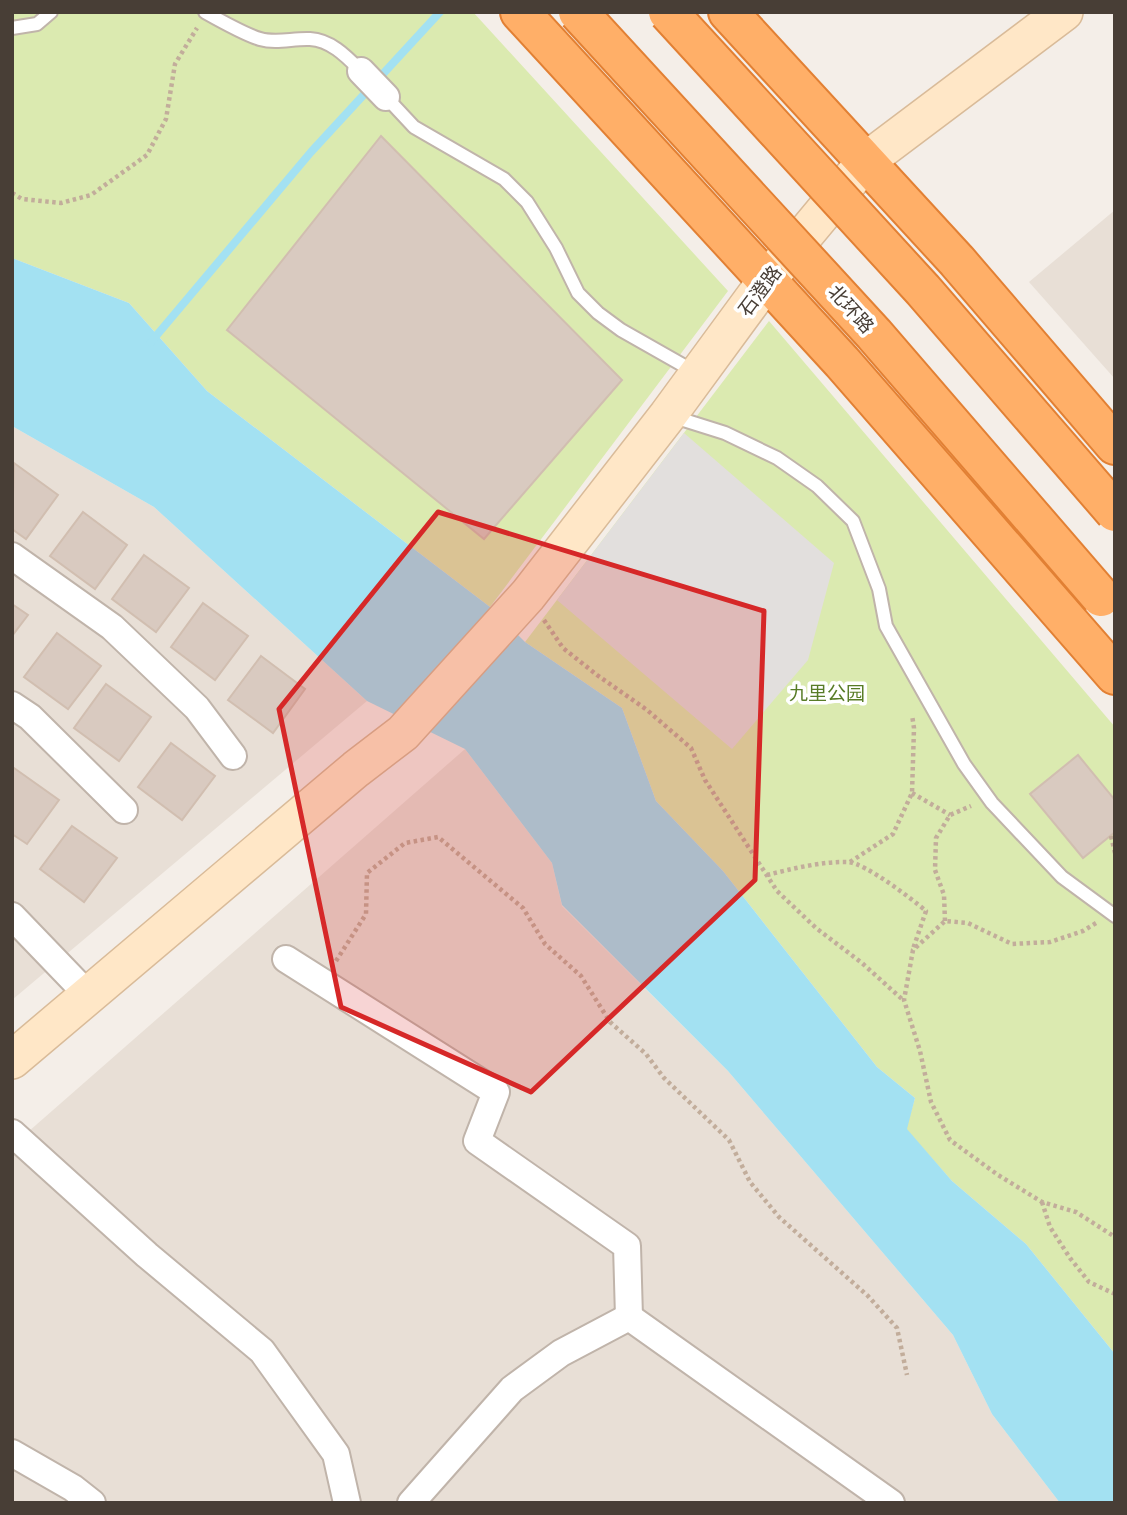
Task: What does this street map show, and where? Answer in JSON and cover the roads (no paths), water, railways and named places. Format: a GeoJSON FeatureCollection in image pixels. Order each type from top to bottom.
{"type":"FeatureCollection","features":[{"type":"Feature","properties":{"kind":"highway"},"geometry":{"type":"LineString","coordinates":[[520,12],[842,362],[1115,675]]}},
{"type":"Feature","properties":{"kind":"highway","name":"北环路"},"geometry":{"type":"LineString","coordinates":[[578,12],[874,334],[1108,605]]}},
{"type":"Feature","properties":{"kind":"highway"},"geometry":{"type":"LineString","coordinates":[[668,12],[923,290],[1115,513]]}},
{"type":"Feature","properties":{"kind":"highway"},"geometry":{"type":"LineString","coordinates":[[728,12],[957,261],[1115,445]]}},
{"type":"Feature","properties":{"kind":"street","name":"石澄路"},"geometry":{"type":"LineString","coordinates":[[12,1060],[356,769],[403,733],[517,608],[668,415],[768,280],[866,161],[1064,12]]}},
{"type":"Feature","properties":{"kind":"street"},"geometry":{"type":"LineString","coordinates":[[360,71],[386,97]]}},
{"type":"Feature","properties":{"kind":"street"},"geometry":{"type":"LineString","coordinates":[[12,556],[112,627],[197,708],[233,756]]}},
{"type":"Feature","properties":{"kind":"street"},"geometry":{"type":"LineString","coordinates":[[12,705],[30,717],[124,810]]}},
{"type":"Feature","properties":{"kind":"street"},"geometry":{"type":"LineString","coordinates":[[12,916],[88,995]]}},
{"type":"Feature","properties":{"kind":"street"},"geometry":{"type":"LineString","coordinates":[[286,959],[496,1092],[477,1141],[627,1246],[629,1317]]}},
{"type":"Feature","properties":{"kind":"street"},"geometry":{"type":"LineString","coordinates":[[12,1133],[147,1255],[262,1351],[336,1454],[347,1503]]}},
{"type":"Feature","properties":{"kind":"street"},"geometry":{"type":"LineString","coordinates":[[411,1503],[512,1389],[561,1353],[629,1317]]}},
{"type":"Feature","properties":{"kind":"street"},"geometry":{"type":"LineString","coordinates":[[629,1317],[891,1503]]}},
{"type":"Feature","properties":{"kind":"street"},"geometry":{"type":"LineString","coordinates":[[12,1453],[73,1488],[92,1503]]}},
{"type":"Feature","properties":{"kind":"lane"},"geometry":{"type":"LineString","coordinates":[[12,28],[37,24],[51,12]]}},
{"type":"Feature","properties":{"kind":"lane"},"geometry":{"type":"LineString","coordinates":[[206,13],[261,39],[288,42],[310,39],[324,42],[343,54],[360,71]]}},
{"type":"Feature","properties":{"kind":"lane"},"geometry":{"type":"LineString","coordinates":[[386,97],[414,127],[512,186],[527,202],[556,248],[578,293],[598,313],[621,330],[698,374]]}},
{"type":"Feature","properties":{"kind":"lane"},"geometry":{"type":"LineString","coordinates":[[668,415],[725,433],[777,458],[817,486],[853,520],[879,589],[886,625],[964,764],[992,803],[1062,877],[1113,915]]}},
{"type":"Feature","properties":{"kind":"water"},"geometry":{"type":"Polygon","coordinates":[[[12,258],[129,303],[207,391],[490,607],[525,642],[622,708],[656,801],[723,871],[877,1067],[915,1098],[907,1129],[952,1181],[1026,1244],[1115,1354],[1115,1503],[1060,1503],[992,1414],[953,1335],[728,1071],[562,905],[552,863],[465,749],[367,701],[154,507],[12,426],[12,258]]]}},
{"type":"Feature","properties":{"kind":"waterway"},"geometry":{"type":"LineString","coordinates":[[151,342],[311,152],[440,12]]}},
{"type":"Feature","properties":{"kind":"park label","name":"九里公园"},"geometry":{"type":"Point","coordinates":[827,693]}}]}
